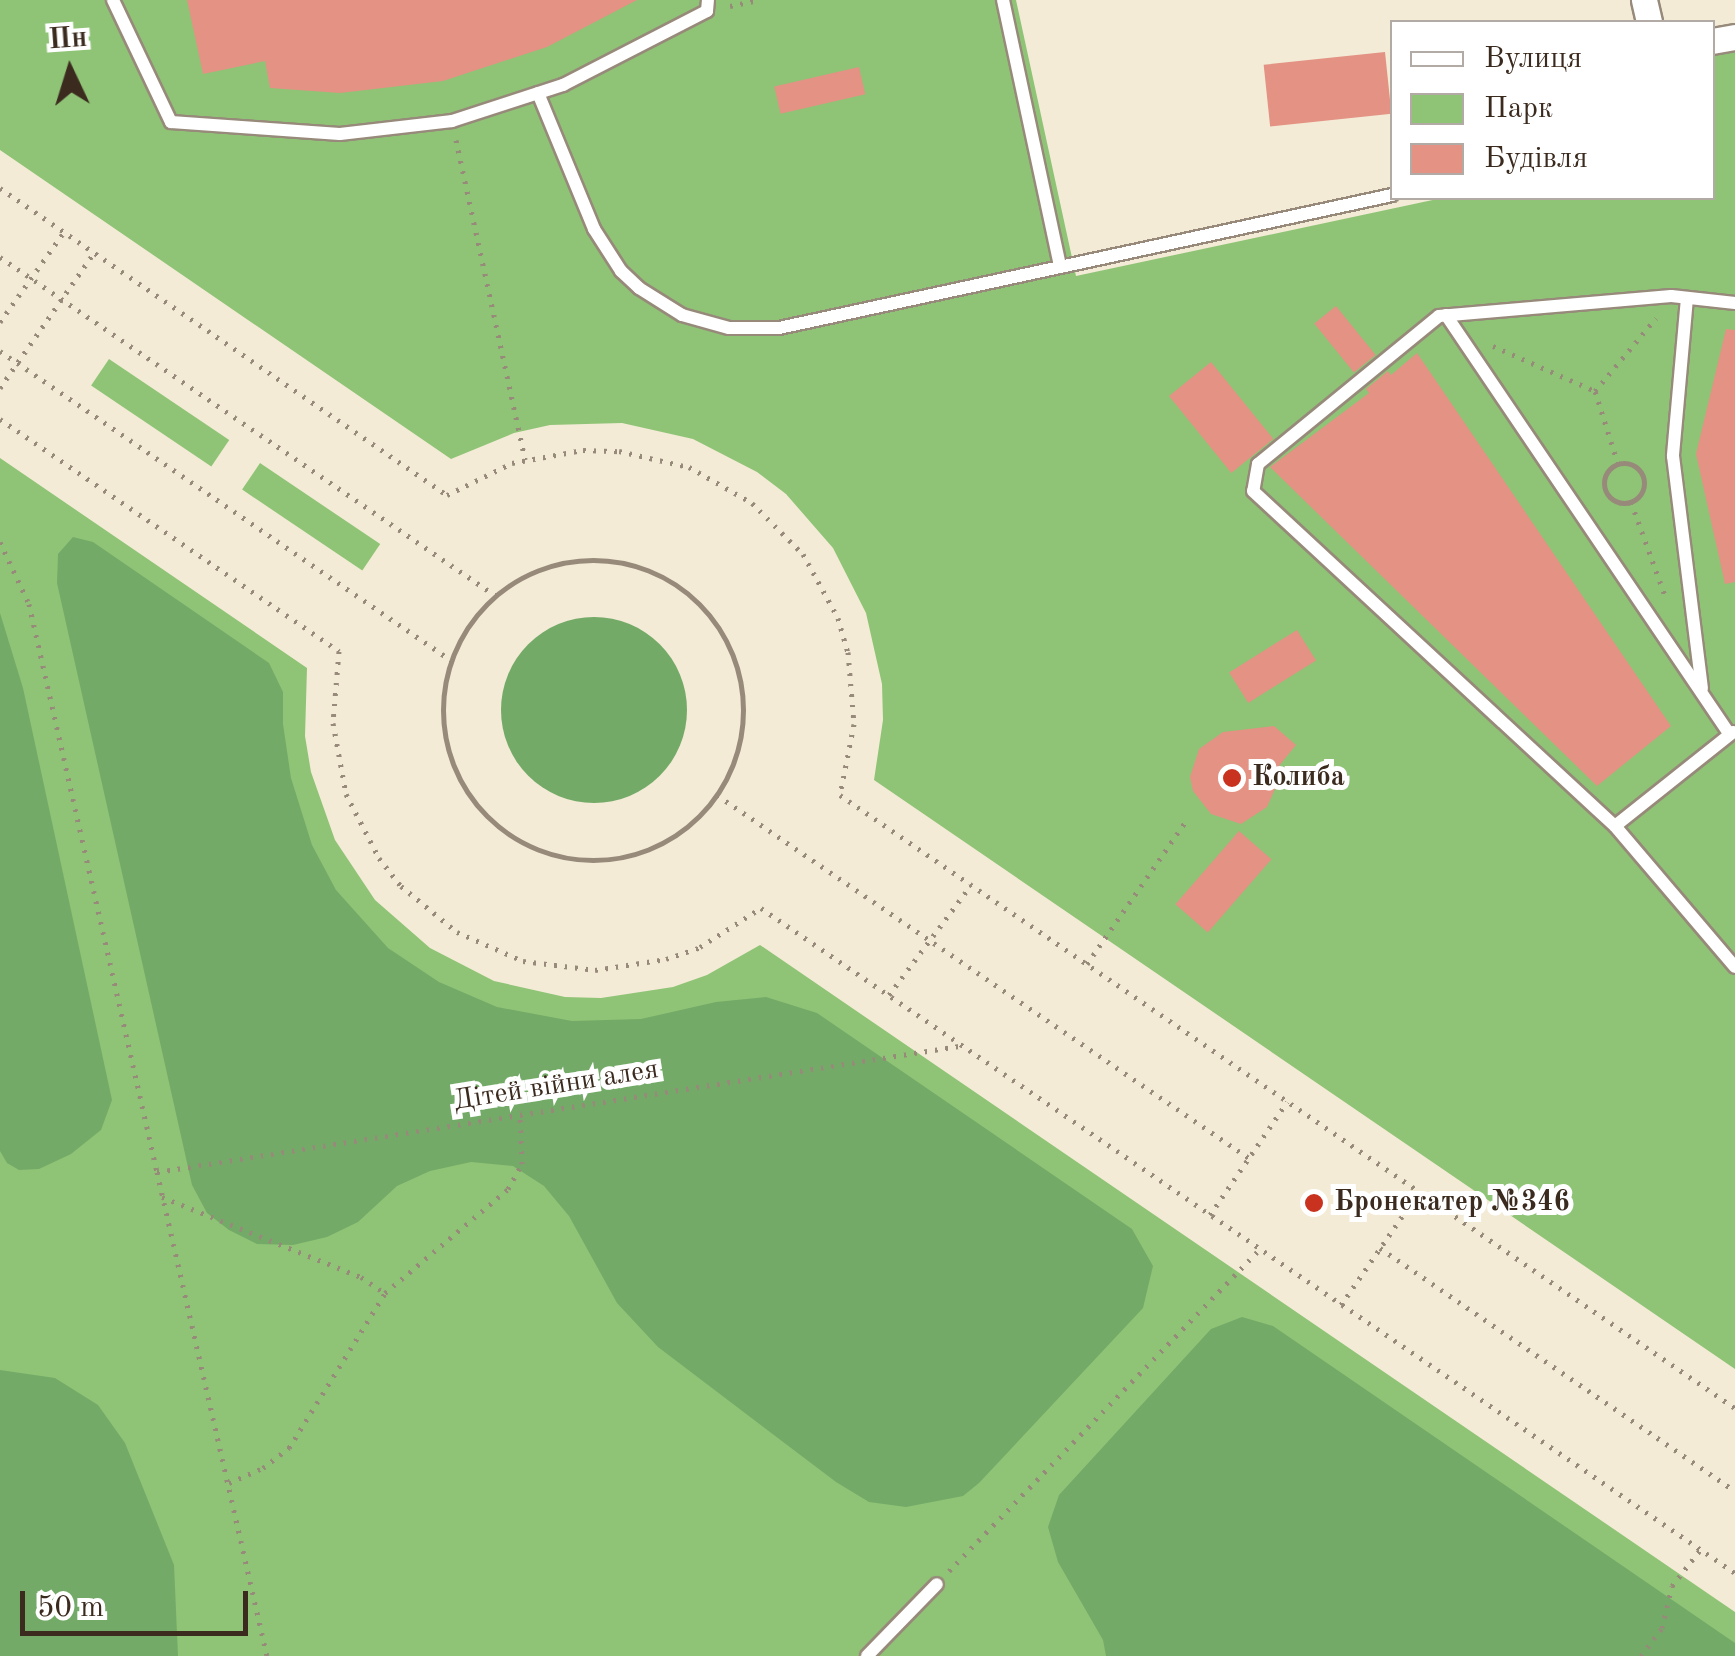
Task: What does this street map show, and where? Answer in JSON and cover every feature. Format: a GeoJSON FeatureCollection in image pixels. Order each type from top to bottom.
{"type":"FeatureCollection","features":[{"type":"Feature","properties":{"kind":"lane"},"geometry":{"type":"LineString","coordinates":[[113,0],[171,122],[340,134],[452,121],[538,93],[707,5]]}},
{"type":"Feature","properties":{"kind":"lane"},"geometry":{"type":"LineString","coordinates":[[1003,0],[1060,268]]}},
{"type":"Feature","properties":{"kind":"lane"},"geometry":{"type":"LineString","coordinates":[[538,93],[606,251],[639,288],[682,315],[705,323],[754,330],[779,328],[1390,195]]}},
{"type":"Feature","properties":{"kind":"lane"},"geometry":{"type":"LineString","coordinates":[[1735,303],[1681,297],[1439,316],[1258,464],[1253,491],[1615,826],[1735,967]]}},
{"type":"Feature","properties":{"kind":"lane"},"geometry":{"type":"LineString","coordinates":[[1681,297],[1673,456],[1702,691]]}},
{"type":"Feature","properties":{"kind":"lane"},"geometry":{"type":"LineString","coordinates":[[1446,315],[1643,611],[1731,732],[1615,826]]}},
{"type":"Feature","properties":{"kind":"lane"},"geometry":{"type":"LineString","coordinates":[[866,1656],[936,1584]]}},
{"type":"Feature","properties":{"kind":"path"},"geometry":{"type":"LineString","coordinates":[[707,5],[758,0]]}},
{"type":"Feature","properties":{"kind":"path"},"geometry":{"type":"LineString","coordinates":[[452,121],[525,460]]}},
{"type":"Feature","properties":{"kind":"path"},"geometry":{"type":"LineString","coordinates":[[0,188],[447,494],[525,460],[583,450],[655,457],[722,484],[779,527],[822,585],[848,652],[854,724],[840,794],[1735,1408]]}},
{"type":"Feature","properties":{"kind":"path"},"geometry":{"type":"LineString","coordinates":[[0,322],[64,232]]}},
{"type":"Feature","properties":{"kind":"path"},"geometry":{"type":"LineString","coordinates":[[0,388],[94,252]]}},
{"type":"Feature","properties":{"kind":"path"},"geometry":{"type":"LineString","coordinates":[[0,257],[496,596]]}},
{"type":"Feature","properties":{"kind":"path"},"geometry":{"type":"LineString","coordinates":[[1595,391],[1681,297]]}},
{"type":"Feature","properties":{"kind":"path"},"geometry":{"type":"LineString","coordinates":[[1456,330],[1595,391],[1618,464]]}},
{"type":"Feature","properties":{"kind":"path"},"geometry":{"type":"LineString","coordinates":[[0,351],[452,661]]}},
{"type":"Feature","properties":{"kind":"path"},"geometry":{"type":"LineString","coordinates":[[0,420],[339,652],[333,723],[346,794],[360,827],[390,872],[428,912],[457,932],[524,961],[595,970],[666,960],[700,947],[761,908],[1735,1574]]}},
{"type":"Feature","properties":{"kind":"path"},"geometry":{"type":"LineString","coordinates":[[1618,464],[1632,465],[1641,474],[1643,487],[1632,502],[1619,503],[1605,490],[1607,472],[1618,464]]}},
{"type":"Feature","properties":{"kind":"path"},"geometry":{"type":"LineString","coordinates":[[1632,502],[1667,602]]}},
{"type":"Feature","properties":{"kind":"path"},"geometry":{"type":"LineString","coordinates":[[0,542],[30,604],[268,1656]]}},
{"type":"Feature","properties":{"kind":"path"},"geometry":{"type":"LineString","coordinates":[[605,560],[656,574],[698,603],[729,646],[743,696],[739,748],[717,794],[681,832],[634,854],[582,859],[531,846],[488,816],[458,774],[444,724],[444,698],[452,661],[470,625],[496,596],[553,566],[605,560]]}},
{"type":"Feature","properties":{"kind":"path"},"geometry":{"type":"LineString","coordinates":[[717,794],[1249,1158]]}},
{"type":"Feature","properties":{"kind":"path"},"geometry":{"type":"LineString","coordinates":[[1088,964],[1186,822]]}},
{"type":"Feature","properties":{"kind":"path"},"geometry":{"type":"LineString","coordinates":[[889,995],[971,884]]}},
{"type":"Feature","properties":{"kind":"path","name":"Дітей війни алея"},"geometry":{"type":"LineString","coordinates":[[156,1172],[962,1045]]}},
{"type":"Feature","properties":{"kind":"path"},"geometry":{"type":"LineString","coordinates":[[1210,1214],[1288,1101]]}},
{"type":"Feature","properties":{"kind":"path"},"geometry":{"type":"LineString","coordinates":[[229,1482],[263,1468],[289,1448],[385,1294],[508,1189],[522,1164],[520,1112]]}},
{"type":"Feature","properties":{"kind":"path"},"geometry":{"type":"LineString","coordinates":[[1341,1304],[1419,1191]]}},
{"type":"Feature","properties":{"kind":"path"},"geometry":{"type":"LineString","coordinates":[[162,1197],[361,1277],[385,1294]]}},
{"type":"Feature","properties":{"kind":"path"},"geometry":{"type":"LineString","coordinates":[[1380,1248],[1735,1491]]}},
{"type":"Feature","properties":{"kind":"path"},"geometry":{"type":"LineString","coordinates":[[936,1584],[1260,1249]]}},
{"type":"Feature","properties":{"kind":"path"},"geometry":{"type":"LineString","coordinates":[[1640,1656],[1662,1628],[1672,1586],[1700,1550]]}},
{"type":"Feature","properties":{"kind":"green space"},"geometry":{"type":"Polygon","coordinates":[[[0,0],[1016,0],[1076,276],[1433,200],[1715,200],[1715,41],[1735,36],[1735,1369],[874,780],[883,720],[882,684],[866,613],[833,548],[786,494],[757,472],[693,439],[622,423],[550,425],[514,433],[451,459],[0,150],[0,0]]]}},
{"type":"Feature","properties":{"kind":"green space"},"geometry":{"type":"Polygon","coordinates":[[[109,359],[229,440],[211,467],[91,386],[109,359]]]}},
{"type":"Feature","properties":{"kind":"green space"},"geometry":{"type":"Polygon","coordinates":[[[0,458],[307,668],[305,736],[311,772],[335,840],[375,900],[430,948],[494,981],[565,997],[601,998],[673,987],[707,975],[760,945],[1735,1612],[1735,1656],[0,1656],[0,458]]]}},
{"type":"Feature","properties":{"kind":"green space"},"geometry":{"type":"Polygon","coordinates":[[[260,463],[380,544],[362,571],[242,490],[260,463]]]}},
{"type":"Feature","properties":{"kind":"green space"},"geometry":{"type":"Polygon","coordinates":[[[73,537],[93,542],[269,663],[283,692],[291,778],[312,845],[336,890],[388,948],[439,982],[497,1007],[572,1021],[641,1019],[716,1002],[766,997],[817,1013],[1132,1229],[1153,1266],[1143,1308],[979,1483],[963,1496],[906,1507],[869,1502],[836,1482],[658,1347],[617,1303],[569,1216],[544,1186],[513,1166],[471,1162],[430,1171],[397,1186],[358,1222],[327,1237],[293,1245],[257,1244],[229,1230],[207,1213],[192,1185],[57,583],[58,554],[73,537]]]}},
{"type":"Feature","properties":{"kind":"green space"},"geometry":{"type":"Polygon","coordinates":[[[0,613],[23,688],[112,1100],[101,1130],[71,1154],[39,1169],[19,1170],[7,1163],[0,1151],[0,613]]]}},
{"type":"Feature","properties":{"kind":"green space"},"geometry":{"type":"Polygon","coordinates":[[[594,617],[630,624],[660,644],[680,674],[687,710],[680,746],[660,776],[630,796],[594,803],[558,796],[528,776],[508,746],[501,710],[508,674],[528,644],[558,624],[594,617]]]}},
{"type":"Feature","properties":{"kind":"green space"},"geometry":{"type":"Polygon","coordinates":[[[1242,1317],[1273,1326],[1735,1643],[1735,1656],[1106,1656],[1103,1640],[1058,1562],[1048,1527],[1059,1495],[1211,1329],[1242,1317]]]}},
{"type":"Feature","properties":{"kind":"green space"},"geometry":{"type":"Polygon","coordinates":[[[0,1370],[55,1378],[98,1405],[125,1443],[174,1565],[178,1656],[0,1656],[0,1370]]]}},
{"type":"Feature","properties":{"kind":"building"},"geometry":{"type":"Polygon","coordinates":[[[187,0],[637,0],[547,47],[443,81],[340,93],[270,88],[265,61],[203,74],[187,0]]]}},
{"type":"Feature","properties":{"kind":"building"},"geometry":{"type":"Polygon","coordinates":[[[1385,52],[1390,114],[1270,126],[1264,65],[1385,52]]]}},
{"type":"Feature","properties":{"kind":"building"},"geometry":{"type":"Polygon","coordinates":[[[859,67],[865,94],[781,114],[774,87],[859,67]]]}},
{"type":"Feature","properties":{"kind":"building"},"geometry":{"type":"Polygon","coordinates":[[[1336,306],[1376,355],[1354,373],[1314,324],[1336,306]]]}},
{"type":"Feature","properties":{"kind":"building"},"geometry":{"type":"Polygon","coordinates":[[[1726,329],[1735,330],[1735,582],[1725,584],[1696,454],[1726,329]]]}},
{"type":"Feature","properties":{"kind":"building"},"geometry":{"type":"Polygon","coordinates":[[[1417,353],[1671,726],[1597,786],[1270,467],[1369,393],[1366,389],[1388,371],[1391,375],[1417,353]]]}},
{"type":"Feature","properties":{"kind":"building"},"geometry":{"type":"Polygon","coordinates":[[[1211,362],[1273,439],[1231,473],[1169,396],[1211,362]]]}},
{"type":"Feature","properties":{"kind":"building"},"geometry":{"type":"Polygon","coordinates":[[[1297,630],[1316,661],[1248,703],[1229,672],[1297,630]]]}},
{"type":"Feature","properties":{"kind":"building"},"geometry":{"type":"Polygon","coordinates":[[[1274,726],[1296,745],[1279,766],[1279,780],[1267,807],[1241,824],[1211,814],[1193,791],[1190,777],[1199,749],[1223,732],[1274,726]]]}},
{"type":"Feature","properties":{"kind":"building"},"geometry":{"type":"Polygon","coordinates":[[[1239,831],[1271,859],[1208,932],[1175,904],[1239,831]]]}},
{"type":"Feature","properties":{"kind":"place","name":"Колиба"},"geometry":{"type":"Point","coordinates":[1232,778]}},
{"type":"Feature","properties":{"kind":"place","name":"Бронекатер №346"},"geometry":{"type":"Point","coordinates":[1314,1203]}}]}
